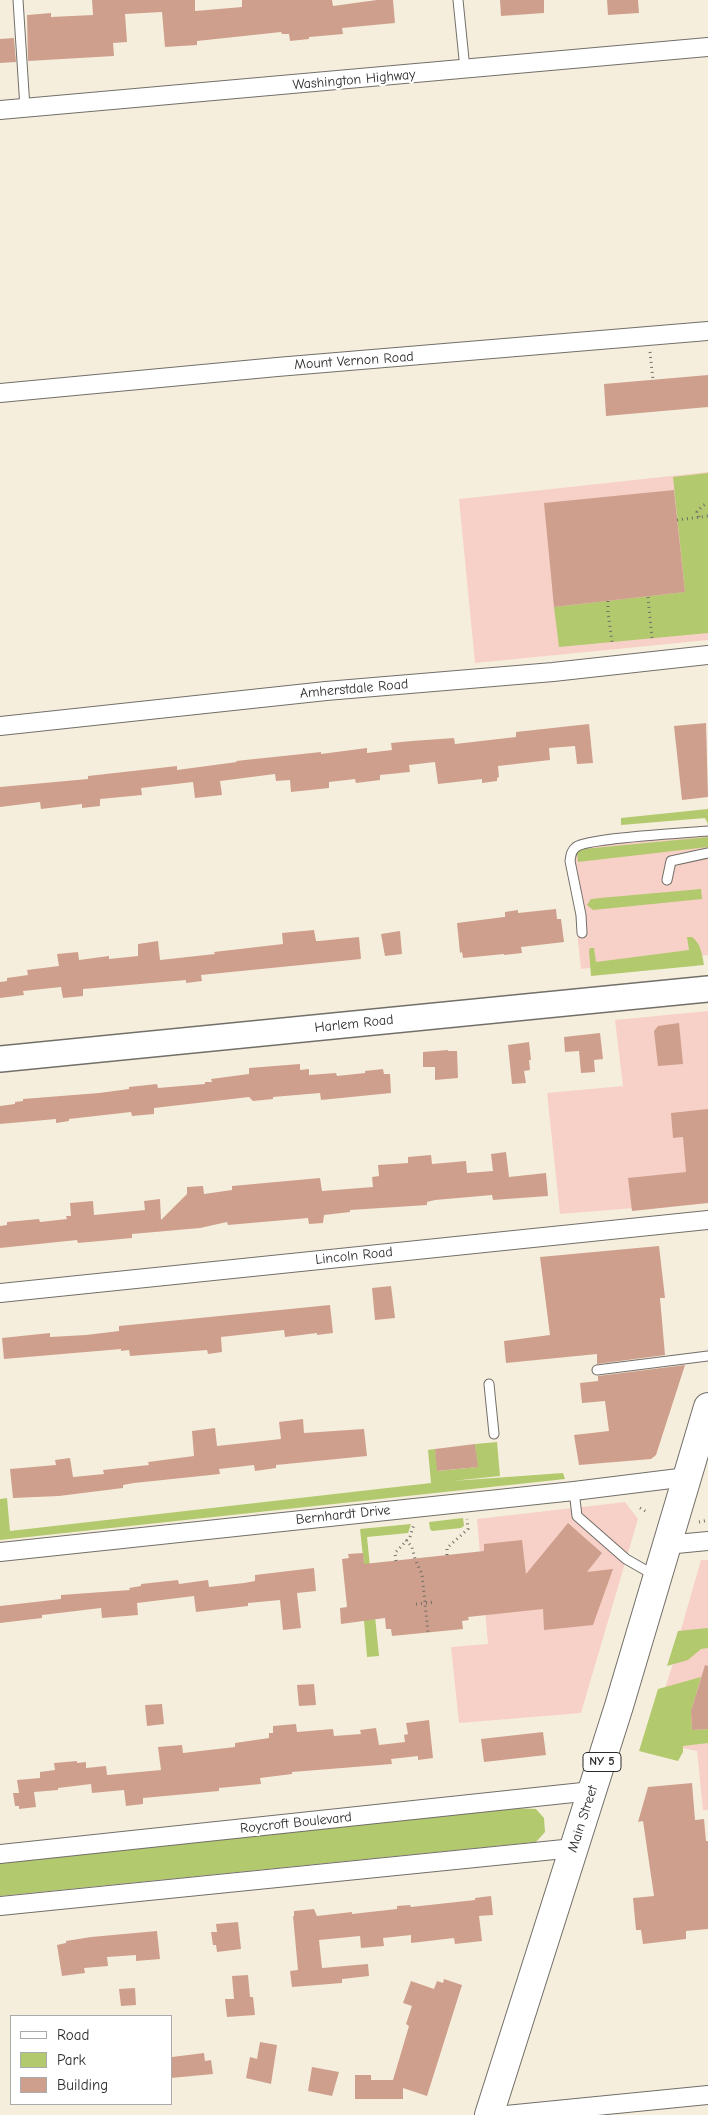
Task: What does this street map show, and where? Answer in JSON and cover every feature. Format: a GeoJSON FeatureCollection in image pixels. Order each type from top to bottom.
{"type":"FeatureCollection","features":[{"type":"Feature","properties":{"kind":"main road","name":"Harlem Road"},"geometry":{"type":"LineString","coordinates":[[0,1059],[708,989]]}},
{"type":"Feature","properties":{"kind":"main road","name":"Main Street"},"geometry":{"type":"LineString","coordinates":[[488,2115],[592,1791],[708,1407]]}},
{"type":"Feature","properties":{"kind":"street","name":"Washington Highway"},"geometry":{"type":"LineString","coordinates":[[0,110],[708,47]]}},
{"type":"Feature","properties":{"kind":"street","name":"Mount Vernon Road"},"geometry":{"type":"LineString","coordinates":[[0,393],[267,368],[708,331]]}},
{"type":"Feature","properties":{"kind":"street","name":"Amherstdale Road"},"geometry":{"type":"LineString","coordinates":[[0,726],[307,693],[554,672],[708,655]]}},
{"type":"Feature","properties":{"kind":"street","name":"Lincoln Road"},"geometry":{"type":"LineString","coordinates":[[0,1293],[708,1220]]}},
{"type":"Feature","properties":{"kind":"street","name":"Bernhardt Drive"},"geometry":{"type":"LineString","coordinates":[[0,1552],[687,1478]]}},
{"type":"Feature","properties":{"kind":"street"},"geometry":{"type":"LineString","coordinates":[[666,1545],[708,1541]]}},
{"type":"Feature","properties":{"kind":"street","name":"Roycroft Boulevard"},"geometry":{"type":"LineString","coordinates":[[0,1854],[592,1791]]}},
{"type":"Feature","properties":{"kind":"street"},"geometry":{"type":"LineString","coordinates":[[0,1906],[574,1848]]}},
{"type":"Feature","properties":{"kind":"street"},"geometry":{"type":"LineString","coordinates":[[506,2115],[708,2095]]}},
{"type":"Feature","properties":{"kind":"lane"},"geometry":{"type":"LineString","coordinates":[[18,0],[25,108]]}},
{"type":"Feature","properties":{"kind":"lane"},"geometry":{"type":"LineString","coordinates":[[458,0],[464,69]]}},
{"type":"Feature","properties":{"kind":"lane"},"geometry":{"type":"LineString","coordinates":[[582,933],[581,915],[570,861],[571,852],[577,846],[596,842],[708,831]]}},
{"type":"Feature","properties":{"kind":"lane"},"geometry":{"type":"LineString","coordinates":[[667,880],[671,861],[708,853]]}},
{"type":"Feature","properties":{"kind":"lane"},"geometry":{"type":"LineString","coordinates":[[597,1370],[708,1356]]}},
{"type":"Feature","properties":{"kind":"lane"},"geometry":{"type":"LineString","coordinates":[[489,1384],[494,1434]]}},
{"type":"Feature","properties":{"kind":"lane"},"geometry":{"type":"LineString","coordinates":[[574,1491],[577,1516],[626,1559],[657,1577]]}},
{"type":"Feature","properties":{"kind":"path"},"geometry":{"type":"LineString","coordinates":[[648,336],[653,380]]}},
{"type":"Feature","properties":{"kind":"path"},"geometry":{"type":"LineString","coordinates":[[699,517],[697,512],[708,503]]}},
{"type":"Feature","properties":{"kind":"path"},"geometry":{"type":"LineString","coordinates":[[677,520],[708,516]]}},
{"type":"Feature","properties":{"kind":"path"},"geometry":{"type":"LineString","coordinates":[[648,597],[652,638]]}},
{"type":"Feature","properties":{"kind":"path"},"geometry":{"type":"LineString","coordinates":[[608,601],[612,642]]}},
{"type":"Feature","properties":{"kind":"path"},"geometry":{"type":"LineString","coordinates":[[640,1508],[647,1512]]}},
{"type":"Feature","properties":{"kind":"path"},"geometry":{"type":"LineString","coordinates":[[447,1555],[447,1548],[468,1529],[467,1518]]}},
{"type":"Feature","properties":{"kind":"path"},"geometry":{"type":"LineString","coordinates":[[699,1522],[708,1520]]}},
{"type":"Feature","properties":{"kind":"path"},"geometry":{"type":"LineString","coordinates":[[396,1561],[395,1553],[412,1532],[414,1524]]}},
{"type":"Feature","properties":{"kind":"path"},"geometry":{"type":"LineString","coordinates":[[406,1540],[412,1547],[414,1559],[422,1574],[428,1632]]}},
{"type":"Feature","properties":{"kind":"path"},"geometry":{"type":"LineString","coordinates":[[416,1604],[435,1602]]}},
{"type":"Feature","properties":{"kind":"shaded area"},"geometry":{"type":"Polygon","coordinates":[[[708,472],[708,640],[475,663],[459,499],[708,472]]]}},
{"type":"Feature","properties":{"kind":"shaded area"},"geometry":{"type":"Polygon","coordinates":[[[708,833],[708,955],[581,969],[568,848],[708,833]]]}},
{"type":"Feature","properties":{"kind":"shaded area"},"geometry":{"type":"Polygon","coordinates":[[[708,1011],[708,1202],[560,1214],[547,1093],[623,1086],[615,1020],[708,1011]]]}},
{"type":"Feature","properties":{"kind":"shaded area"},"geometry":{"type":"Polygon","coordinates":[[[625,1502],[638,1519],[581,1713],[459,1723],[451,1647],[488,1644],[477,1519],[625,1502]]]}},
{"type":"Feature","properties":{"kind":"shaded area"},"geometry":{"type":"Polygon","coordinates":[[[701,1560],[708,1560],[708,1630],[680,1633],[701,1560]]]}},
{"type":"Feature","properties":{"kind":"shaded area"},"geometry":{"type":"Polygon","coordinates":[[[708,1639],[708,1810],[703,1810],[697,1751],[648,1741],[680,1642],[708,1639]]]}},
{"type":"Feature","properties":{"kind":"green space"},"geometry":{"type":"Polygon","coordinates":[[[708,473],[708,633],[559,647],[554,607],[685,592],[673,477],[708,473]]]}},
{"type":"Feature","properties":{"kind":"green space"},"geometry":{"type":"Polygon","coordinates":[[[708,809],[708,824],[705,818],[621,825],[621,818],[708,809]]]}},
{"type":"Feature","properties":{"kind":"green space"},"geometry":{"type":"Polygon","coordinates":[[[708,837],[708,847],[578,862],[577,852],[583,849],[708,837]]]}},
{"type":"Feature","properties":{"kind":"green space"},"geometry":{"type":"Polygon","coordinates":[[[701,889],[702,899],[593,910],[587,905],[591,899],[701,889]]]}},
{"type":"Feature","properties":{"kind":"green space"},"geometry":{"type":"Polygon","coordinates":[[[687,937],[692,937],[697,943],[701,950],[704,965],[591,976],[590,948],[594,948],[596,962],[689,950],[687,937]]]}},
{"type":"Feature","properties":{"kind":"green space"},"geometry":{"type":"Polygon","coordinates":[[[497,1442],[500,1476],[452,1481],[563,1473],[565,1479],[0,1540],[0,1499],[7,1498],[10,1531],[431,1483],[428,1450],[435,1449],[438,1471],[477,1467],[475,1444],[497,1442]]]}},
{"type":"Feature","properties":{"kind":"green space"},"geometry":{"type":"Polygon","coordinates":[[[463,1518],[464,1526],[461,1528],[432,1531],[430,1529],[429,1522],[463,1518]]]}},
{"type":"Feature","properties":{"kind":"green space"},"geometry":{"type":"Polygon","coordinates":[[[411,1524],[408,1533],[367,1537],[379,1656],[367,1657],[361,1584],[366,1584],[360,1529],[411,1524]]]}},
{"type":"Feature","properties":{"kind":"green space"},"geometry":{"type":"Polygon","coordinates":[[[708,1628],[708,1648],[701,1649],[688,1660],[667,1666],[678,1631],[708,1628]]]}},
{"type":"Feature","properties":{"kind":"green space"},"geometry":{"type":"Polygon","coordinates":[[[701,1677],[691,1711],[692,1730],[708,1729],[708,1743],[683,1746],[683,1752],[678,1761],[639,1751],[658,1689],[701,1677]]]}},
{"type":"Feature","properties":{"kind":"green space"},"geometry":{"type":"Polygon","coordinates":[[[513,1808],[536,1809],[544,1818],[545,1832],[536,1842],[0,1896],[0,1860],[513,1808]]]}},
{"type":"Feature","properties":{"kind":"building"},"geometry":{"type":"Polygon","coordinates":[[[92,0],[195,0],[195,11],[242,7],[242,0],[332,0],[333,6],[377,0],[393,0],[395,23],[342,28],[343,34],[290,41],[289,34],[282,34],[281,32],[197,41],[197,45],[165,47],[162,12],[125,14],[127,42],[113,43],[114,56],[28,61],[27,15],[51,13],[51,17],[93,15],[92,0]]]}},
{"type":"Feature","properties":{"kind":"building"},"geometry":{"type":"Polygon","coordinates":[[[500,0],[544,0],[544,13],[501,16],[500,0]]]}},
{"type":"Feature","properties":{"kind":"building"},"geometry":{"type":"Polygon","coordinates":[[[607,0],[638,0],[639,13],[608,15],[607,0]]]}},
{"type":"Feature","properties":{"kind":"building"},"geometry":{"type":"Polygon","coordinates":[[[14,38],[16,62],[0,63],[0,39],[14,38]]]}},
{"type":"Feature","properties":{"kind":"building"},"geometry":{"type":"Polygon","coordinates":[[[708,375],[708,407],[606,416],[604,384],[708,375]]]}},
{"type":"Feature","properties":{"kind":"building"},"geometry":{"type":"Polygon","coordinates":[[[674,490],[685,592],[554,607],[544,503],[674,490]]]}},
{"type":"Feature","properties":{"kind":"building"},"geometry":{"type":"Polygon","coordinates":[[[706,723],[708,797],[682,800],[674,726],[706,723]]]}},
{"type":"Feature","properties":{"kind":"building"},"geometry":{"type":"Polygon","coordinates":[[[589,724],[593,763],[577,764],[575,746],[549,748],[550,760],[498,766],[499,777],[497,781],[482,783],[482,779],[438,784],[435,762],[409,765],[410,772],[380,775],[380,780],[356,783],[355,779],[329,782],[329,788],[291,792],[290,780],[276,781],[275,774],[220,781],[222,795],[195,798],[193,782],[141,788],[142,795],[100,799],[100,806],[82,808],[82,804],[41,809],[40,802],[0,807],[0,787],[88,779],[88,776],[177,766],[177,770],[236,761],[321,752],[321,754],[367,748],[367,753],[392,750],[391,743],[412,741],[454,738],[455,744],[516,737],[516,732],[589,724]]]}},
{"type":"Feature","properties":{"kind":"building"},"geometry":{"type":"Polygon","coordinates":[[[556,909],[557,919],[561,919],[564,942],[521,947],[522,953],[504,955],[463,958],[462,952],[460,953],[457,923],[505,917],[505,912],[518,910],[518,913],[556,909]]]}},
{"type":"Feature","properties":{"kind":"building"},"geometry":{"type":"Polygon","coordinates":[[[314,930],[316,941],[359,937],[361,959],[201,975],[202,981],[186,983],[186,980],[83,989],[83,996],[63,998],[61,987],[23,991],[24,995],[0,998],[0,982],[7,981],[7,978],[28,975],[27,970],[59,966],[57,954],[78,952],[79,960],[109,956],[109,959],[138,956],[138,944],[158,941],[160,960],[283,944],[282,933],[314,930]]]}},
{"type":"Feature","properties":{"kind":"building"},"geometry":{"type":"Polygon","coordinates":[[[400,931],[402,954],[385,956],[381,934],[400,931]]]}},
{"type":"Feature","properties":{"kind":"building"},"geometry":{"type":"Polygon","coordinates":[[[679,1023],[683,1064],[658,1066],[654,1031],[658,1026],[679,1023]]]}},
{"type":"Feature","properties":{"kind":"building"},"geometry":{"type":"Polygon","coordinates":[[[600,1033],[603,1059],[594,1060],[595,1072],[581,1073],[579,1051],[565,1052],[564,1037],[600,1033]]]}},
{"type":"Feature","properties":{"kind":"building"},"geometry":{"type":"Polygon","coordinates":[[[529,1042],[531,1060],[529,1060],[530,1070],[524,1071],[526,1083],[512,1084],[508,1045],[529,1042]]]}},
{"type":"Feature","properties":{"kind":"building"},"geometry":{"type":"Polygon","coordinates":[[[457,1051],[458,1078],[435,1080],[435,1067],[423,1067],[423,1052],[457,1051]]]}},
{"type":"Feature","properties":{"kind":"building"},"geometry":{"type":"Polygon","coordinates":[[[300,1064],[300,1070],[309,1069],[309,1075],[336,1073],[337,1076],[383,1069],[384,1074],[390,1074],[391,1093],[321,1100],[320,1093],[273,1097],[273,1099],[253,1101],[249,1097],[154,1108],[154,1114],[132,1116],[131,1112],[69,1119],[69,1121],[56,1123],[56,1119],[0,1124],[0,1106],[15,1104],[15,1102],[23,1101],[23,1099],[99,1093],[157,1084],[158,1088],[205,1084],[205,1082],[212,1082],[211,1079],[249,1074],[249,1068],[300,1064]]]}},
{"type":"Feature","properties":{"kind":"building"},"geometry":{"type":"Polygon","coordinates":[[[708,1109],[708,1203],[632,1211],[628,1178],[686,1172],[683,1137],[673,1138],[671,1113],[708,1109]]]}},
{"type":"Feature","properties":{"kind":"building"},"geometry":{"type":"Polygon","coordinates":[[[506,1152],[509,1177],[546,1173],[548,1196],[493,1200],[492,1195],[435,1200],[427,1202],[427,1205],[350,1210],[350,1212],[324,1215],[323,1223],[309,1224],[308,1218],[228,1225],[227,1222],[200,1228],[132,1234],[132,1238],[78,1243],[77,1240],[0,1248],[0,1226],[7,1225],[7,1222],[39,1219],[40,1222],[67,1219],[66,1216],[71,1216],[70,1203],[93,1201],[94,1215],[145,1210],[144,1201],[160,1199],[161,1220],[187,1194],[187,1187],[203,1186],[204,1194],[232,1190],[232,1186],[320,1178],[322,1191],[373,1187],[372,1177],[379,1176],[378,1165],[408,1163],[408,1157],[431,1155],[432,1164],[466,1161],[467,1173],[493,1171],[491,1154],[506,1152]]]}},
{"type":"Feature","properties":{"kind":"building"},"geometry":{"type":"Polygon","coordinates":[[[659,1246],[665,1298],[660,1298],[665,1355],[597,1364],[597,1354],[506,1363],[504,1341],[550,1335],[540,1257],[659,1246]]]}},
{"type":"Feature","properties":{"kind":"building"},"geometry":{"type":"Polygon","coordinates":[[[391,1286],[395,1318],[375,1320],[372,1288],[391,1286]]]}},
{"type":"Feature","properties":{"kind":"building"},"geometry":{"type":"Polygon","coordinates":[[[330,1305],[333,1333],[285,1337],[284,1330],[221,1337],[222,1352],[208,1354],[207,1350],[130,1356],[129,1350],[121,1351],[121,1349],[4,1359],[2,1338],[50,1333],[50,1337],[86,1335],[119,1331],[119,1326],[330,1305]]]}},
{"type":"Feature","properties":{"kind":"building"},"geometry":{"type":"Polygon","coordinates":[[[685,1365],[656,1455],[651,1459],[579,1465],[574,1435],[609,1431],[605,1401],[582,1403],[580,1383],[598,1381],[598,1376],[685,1365]]]}},
{"type":"Feature","properties":{"kind":"building"},"geometry":{"type":"Polygon","coordinates":[[[303,1419],[304,1433],[364,1429],[367,1456],[276,1465],[276,1468],[255,1471],[254,1465],[219,1469],[220,1474],[134,1483],[123,1485],[123,1488],[59,1496],[13,1498],[10,1469],[56,1465],[55,1460],[70,1458],[73,1477],[104,1474],[103,1470],[149,1465],[148,1462],[194,1456],[192,1431],[215,1428],[217,1446],[281,1439],[279,1422],[303,1419]]]}},
{"type":"Feature","properties":{"kind":"building"},"geometry":{"type":"Polygon","coordinates":[[[475,1444],[478,1467],[437,1471],[435,1449],[475,1444]]]}},
{"type":"Feature","properties":{"kind":"building"},"geometry":{"type":"Polygon","coordinates":[[[568,1523],[602,1553],[587,1572],[613,1569],[593,1625],[544,1630],[543,1609],[468,1617],[469,1620],[462,1621],[463,1629],[392,1636],[391,1629],[386,1629],[385,1618],[341,1624],[340,1608],[347,1607],[342,1559],[349,1558],[348,1554],[363,1553],[364,1564],[484,1551],[484,1544],[522,1540],[526,1574],[568,1523]]]}},
{"type":"Feature","properties":{"kind":"building"},"geometry":{"type":"Polygon","coordinates":[[[314,1568],[316,1591],[297,1593],[301,1628],[283,1630],[280,1600],[248,1603],[248,1606],[196,1612],[194,1596],[137,1603],[138,1615],[102,1618],[101,1608],[42,1615],[42,1618],[0,1623],[0,1606],[61,1599],[61,1595],[130,1590],[129,1588],[141,1586],[141,1584],[178,1580],[179,1584],[208,1580],[209,1587],[255,1581],[255,1575],[314,1568]]]}},
{"type":"Feature","properties":{"kind":"building"},"geometry":{"type":"Polygon","coordinates":[[[705,1665],[708,1666],[708,1729],[692,1730],[691,1711],[705,1665]]]}},
{"type":"Feature","properties":{"kind":"building"},"geometry":{"type":"Polygon","coordinates":[[[314,1684],[316,1705],[299,1706],[297,1685],[314,1684]]]}},
{"type":"Feature","properties":{"kind":"building"},"geometry":{"type":"Polygon","coordinates":[[[162,1704],[164,1724],[147,1726],[145,1705],[162,1704]]]}},
{"type":"Feature","properties":{"kind":"building"},"geometry":{"type":"Polygon","coordinates":[[[429,1720],[433,1758],[418,1760],[418,1756],[391,1759],[392,1764],[292,1772],[292,1774],[260,1778],[261,1784],[219,1788],[219,1791],[143,1798],[143,1804],[126,1806],[124,1790],[92,1793],[91,1784],[34,1792],[36,1807],[19,1809],[19,1806],[15,1806],[13,1793],[19,1793],[17,1780],[40,1778],[40,1772],[55,1770],[54,1763],[77,1761],[77,1763],[86,1762],[86,1768],[106,1766],[107,1775],[161,1770],[158,1747],[182,1745],[183,1753],[235,1747],[235,1743],[269,1738],[269,1733],[273,1733],[273,1726],[296,1724],[297,1732],[333,1729],[334,1736],[361,1734],[360,1730],[376,1728],[379,1745],[405,1742],[404,1735],[408,1734],[406,1723],[429,1720]]]}},
{"type":"Feature","properties":{"kind":"building"},"geometry":{"type":"Polygon","coordinates":[[[543,1732],[546,1755],[484,1762],[481,1739],[543,1732]]]}},
{"type":"Feature","properties":{"kind":"building"},"geometry":{"type":"Polygon","coordinates":[[[692,1783],[695,1820],[704,1819],[706,1841],[708,1841],[708,1929],[686,1931],[686,1939],[643,1944],[641,1930],[636,1930],[633,1898],[654,1896],[643,1821],[638,1822],[648,1787],[692,1783]]]}},
{"type":"Feature","properties":{"kind":"building"},"geometry":{"type":"Polygon","coordinates":[[[491,1896],[493,1915],[479,1916],[482,1941],[455,1944],[454,1938],[411,1943],[411,1935],[383,1938],[384,1946],[361,1948],[360,1936],[319,1940],[322,1968],[368,1964],[369,1976],[342,1979],[342,1983],[292,1987],[290,1971],[298,1970],[294,1911],[314,1909],[317,1916],[352,1912],[352,1914],[397,1909],[397,1906],[410,1905],[411,1907],[475,1900],[475,1898],[491,1896]]]}},
{"type":"Feature","properties":{"kind":"building"},"geometry":{"type":"Polygon","coordinates":[[[238,1922],[241,1949],[217,1952],[216,1945],[213,1945],[211,1932],[217,1932],[216,1924],[238,1922]]]}},
{"type":"Feature","properties":{"kind":"building"},"geometry":{"type":"Polygon","coordinates":[[[157,1931],[160,1959],[136,1961],[136,1955],[107,1957],[108,1966],[84,1968],[85,1973],[62,1976],[57,1945],[66,1943],[66,1941],[91,1937],[157,1931]]]}},
{"type":"Feature","properties":{"kind":"building"},"geometry":{"type":"Polygon","coordinates":[[[248,1975],[250,1997],[253,1997],[255,2015],[227,2017],[225,1999],[234,1999],[232,1976],[248,1975]]]}},
{"type":"Feature","properties":{"kind":"building"},"geometry":{"type":"Polygon","coordinates":[[[444,1979],[462,1985],[427,2096],[403,2088],[403,2099],[355,2099],[355,2075],[371,2075],[371,2080],[393,2080],[409,2026],[406,2024],[412,2006],[403,2003],[411,1981],[434,1989],[437,1981],[443,1983],[444,1979]]]}},
{"type":"Feature","properties":{"kind":"building"},"geometry":{"type":"Polygon","coordinates":[[[135,1988],[136,2005],[121,2006],[119,1989],[135,1988]]]}},
{"type":"Feature","properties":{"kind":"building"},"geometry":{"type":"Polygon","coordinates":[[[260,2042],[277,2045],[271,2084],[246,2078],[250,2057],[257,2059],[260,2042]]]}},
{"type":"Feature","properties":{"kind":"building"},"geometry":{"type":"Polygon","coordinates":[[[204,2053],[205,2061],[211,2060],[213,2074],[172,2078],[172,2057],[204,2053]]]}},
{"type":"Feature","properties":{"kind":"building"},"geometry":{"type":"Polygon","coordinates":[[[312,2067],[339,2072],[332,2096],[308,2091],[312,2067]]]}}]}
